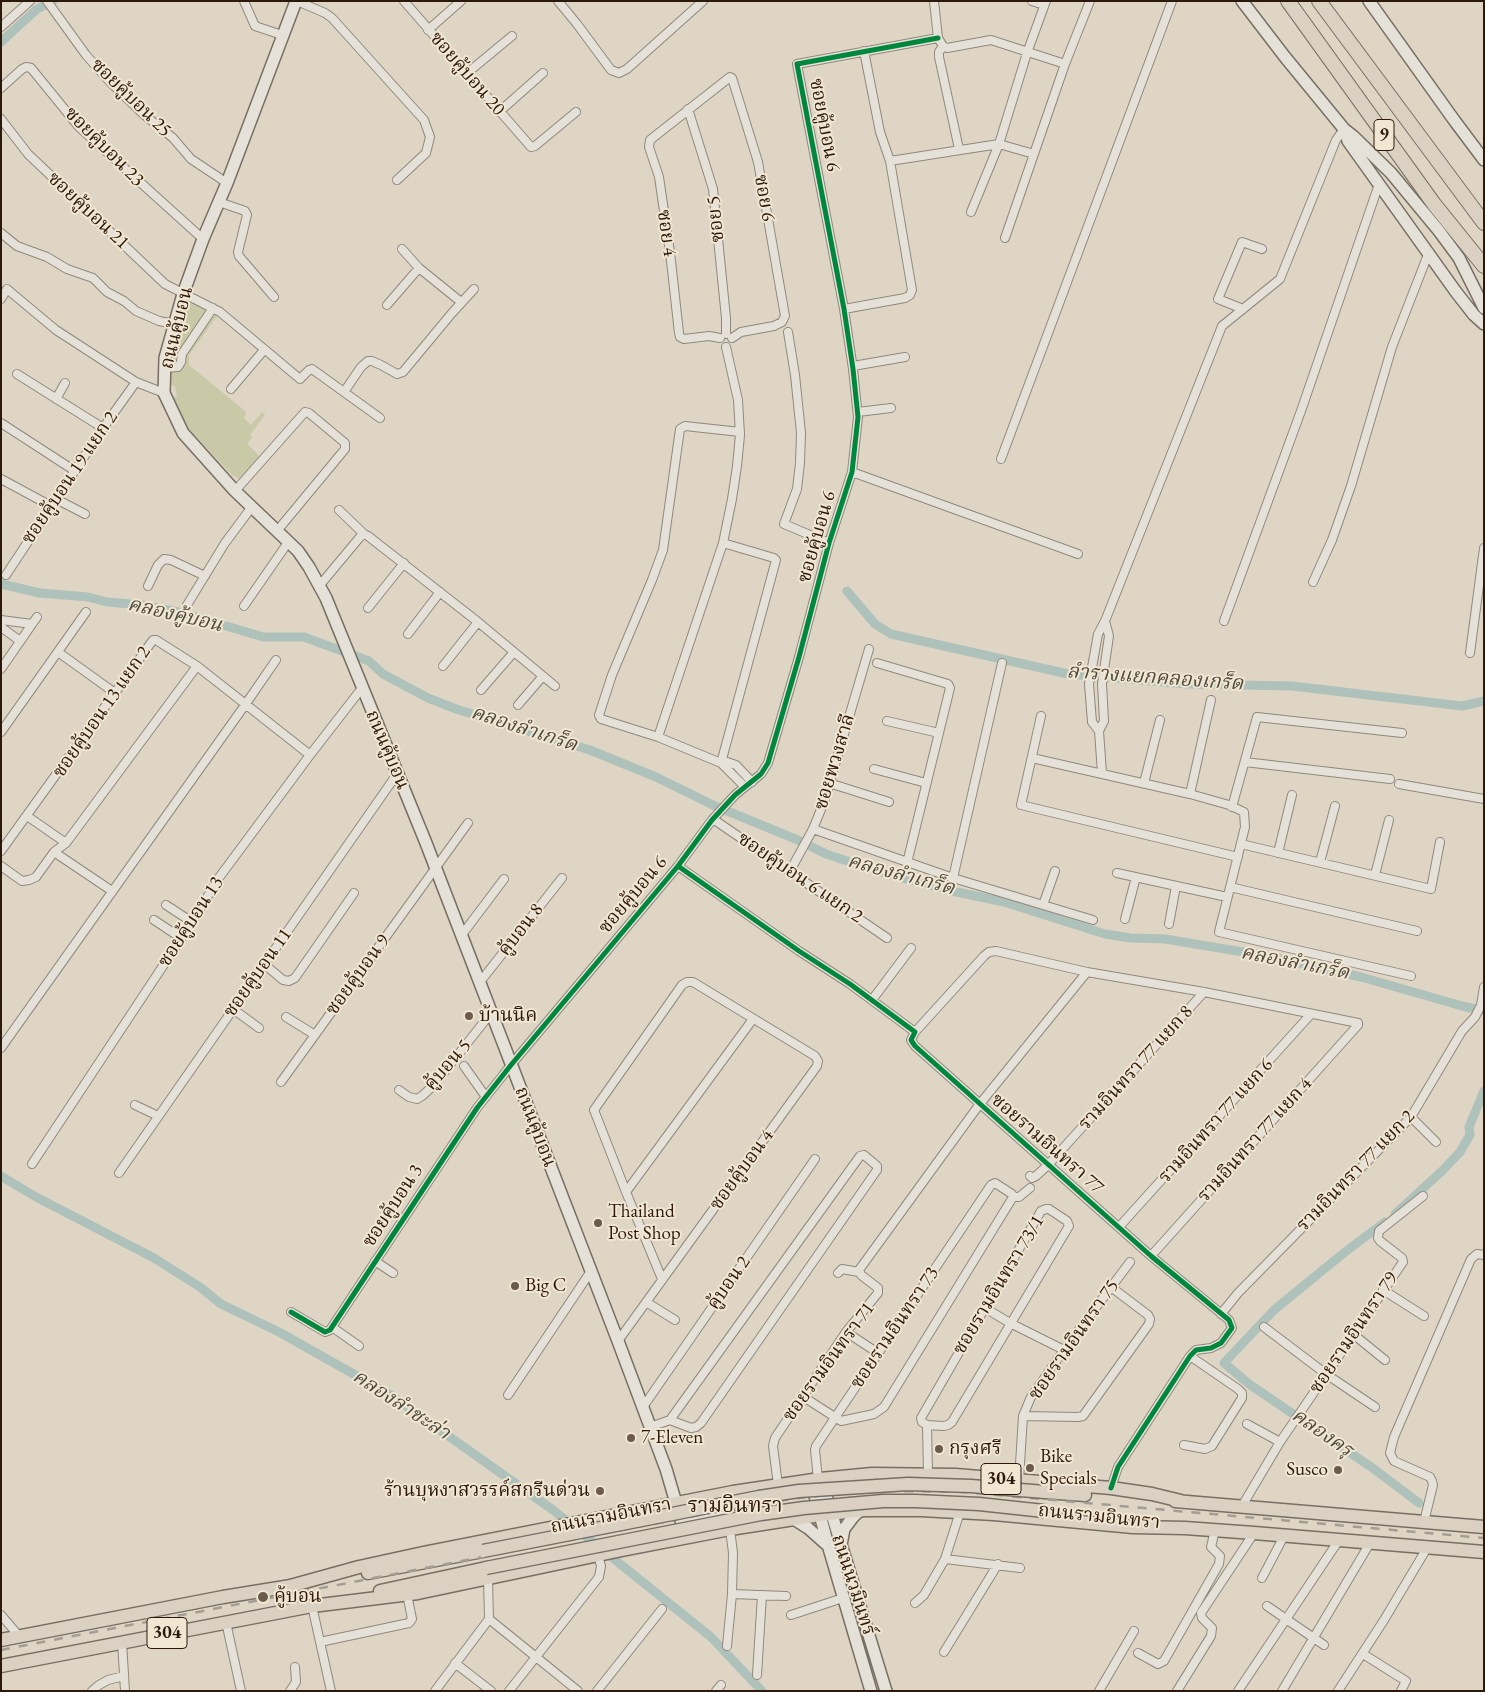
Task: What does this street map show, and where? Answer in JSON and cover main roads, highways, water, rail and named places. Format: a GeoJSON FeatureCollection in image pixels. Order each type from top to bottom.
{"type":"FeatureCollection","features":[{"type":"Feature","properties":{"kind":"highway","name":"9"},"geometry":{"type":"LineString","coordinates":[[1288,1],[1434,204],[1484,266]]}},
{"type":"Feature","properties":{"kind":"highway","name":"9"},"geometry":{"type":"LineString","coordinates":[[1319,1],[1484,223]]}},
{"type":"Feature","properties":{"kind":"main road","name":"ถนนคู้บอน"},"geometry":{"type":"LineString","coordinates":[[296,1],[228,184],[203,240],[184,294],[165,358],[164,393],[182,433],[251,508],[289,541],[309,566],[320,585],[435,867],[618,1341],[677,1503],[686,1538]]}},
{"type":"Feature","properties":{"kind":"main road"},"geometry":{"type":"LineString","coordinates":[[1242,1],[1344,129],[1354,136],[1391,173],[1459,258],[1484,308]]}},
{"type":"Feature","properties":{"kind":"main road"},"geometry":{"type":"LineString","coordinates":[[1369,1],[1484,160]]}},
{"type":"Feature","properties":{"kind":"main road"},"geometry":{"type":"LineString","coordinates":[[1344,129],[1348,140],[1440,269],[1474,315],[1484,324]]}},
{"type":"Feature","properties":{"kind":"main road"},"geometry":{"type":"LineString","coordinates":[[1440,269],[1455,276],[1461,272],[1459,258]]}},
{"type":"Feature","properties":{"kind":"main road"},"geometry":{"type":"LineString","coordinates":[[841,1547],[844,1529],[853,1517],[862,1511],[859,1501],[859,1489],[862,1482],[872,1474]]}},
{"type":"Feature","properties":{"kind":"main road","name":"ถนนรามอินทรา"},"geometry":{"type":"LineString","coordinates":[[283,1588],[389,1560],[677,1503],[816,1479],[872,1474],[928,1474],[1111,1488],[1152,1494],[1181,1501]]}},
{"type":"Feature","properties":{"kind":"main road","name":"ถนนนวมินทร์"},"geometry":{"type":"LineString","coordinates":[[816,1479],[825,1515],[828,1545],[872,1691]]}},
{"type":"Feature","properties":{"kind":"main road","name":"ถนนรามอินทรา"},"geometry":{"type":"LineString","coordinates":[[1,1640],[223,1597],[283,1588],[483,1551],[759,1497],[807,1490],[932,1484],[1181,1501],[1484,1527]]}},
{"type":"Feature","properties":{"kind":"main road"},"geometry":{"type":"LineString","coordinates":[[774,1485],[784,1496],[786,1502],[786,1510],[775,1522]]}},
{"type":"Feature","properties":{"kind":"main road","name":"ถนนรามอินทรา"},"geometry":{"type":"LineString","coordinates":[[333,1602],[406,1594],[487,1574],[761,1514],[883,1501],[979,1504],[1134,1520],[1185,1528]]}},
{"type":"Feature","properties":{"kind":"main road","name":"ถนนรามอินทรา"},"geometry":{"type":"LineString","coordinates":[[1,1666],[333,1602],[416,1582],[487,1574],[775,1522],[862,1511],[921,1510],[960,1512],[1133,1527],[1216,1530],[1484,1552]]}},
{"type":"Feature","properties":{"kind":"main road"},"geometry":{"type":"LineString","coordinates":[[628,1549],[638,1540],[641,1527],[637,1517],[629,1513]]}},
{"type":"Feature","properties":{"kind":"main road"},"geometry":{"type":"LineString","coordinates":[[680,1517],[686,1520],[732,1514],[754,1526]]}},
{"type":"Feature","properties":{"kind":"main road","name":"ถนนนวมินทร์"},"geometry":{"type":"LineString","coordinates":[[825,1515],[841,1547],[886,1691]]}},
{"type":"Feature","properties":{"kind":"main road"},"geometry":{"type":"LineString","coordinates":[[794,1519],[828,1545]]}},
{"type":"Feature","properties":{"kind":"waterway","name":"คลองคู้บอน"},"geometry":{"type":"LineString","coordinates":[[1,42],[37,9],[53,1]]}},
{"type":"Feature","properties":{"kind":"waterway","name":"คลองลำเกร็ด"},"geometry":{"type":"LineString","coordinates":[[1,584],[40,593],[88,597],[107,602],[142,605],[183,613],[263,637],[304,637],[369,661],[383,674],[428,698],[456,709],[590,750],[656,777],[715,806],[798,840],[826,854],[887,874],[1004,902],[1105,934],[1130,938],[1165,939],[1267,956],[1361,977],[1484,1011]]}},
{"type":"Feature","properties":{"kind":"waterway","name":"ลำรางแยกคลองเกร็ด"},"geometry":{"type":"LineString","coordinates":[[847,591],[875,624],[891,634],[1068,674],[1187,684],[1292,686],[1462,706],[1484,701]]}},
{"type":"Feature","properties":{"kind":"waterway"},"geometry":{"type":"LineString","coordinates":[[1395,1214],[1460,1152],[1470,1135],[1469,1127],[1484,1091]]}},
{"type":"Feature","properties":{"kind":"waterway","name":"คลองลำชะล่า"},"geometry":{"type":"LineString","coordinates":[[1,1176],[36,1197],[154,1258],[200,1287],[221,1304],[279,1332],[389,1394],[553,1510],[711,1637],[762,1691]]}},
{"type":"Feature","properties":{"kind":"waterway","name":"คลองครุ"},"geometry":{"type":"LineString","coordinates":[[1385,1222],[1274,1310],[1224,1363],[1249,1384],[1374,1469],[1419,1503]]}},
{"type":"Feature","properties":{"kind":"railway"},"geometry":{"type":"LineString","coordinates":[[1,1650],[741,1507],[841,1493],[894,1491],[962,1492],[1484,1538]]}},
{"type":"Feature","properties":{"kind":"place","name":"บ้านนิค"},"geometry":{"type":"Point","coordinates":[469,1016]}},
{"type":"Feature","properties":{"kind":"place","name":"Thailand Post Shop"},"geometry":{"type":"Point","coordinates":[598,1223]}},
{"type":"Feature","properties":{"kind":"place","name":"Big C"},"geometry":{"type":"Point","coordinates":[515,1286]}},
{"type":"Feature","properties":{"kind":"place","name":"7-Eleven"},"geometry":{"type":"Point","coordinates":[631,1438]}},
{"type":"Feature","properties":{"kind":"place","name":"กรุงศรี"},"geometry":{"type":"Point","coordinates":[939,1449]}},
{"type":"Feature","properties":{"kind":"place","name":"Bike Specials"},"geometry":{"type":"Point","coordinates":[1030,1468]}},
{"type":"Feature","properties":{"kind":"place","name":"Susco"},"geometry":{"type":"Point","coordinates":[1338,1470]}},
{"type":"Feature","properties":{"kind":"place","name":"ร้านบุหงาสวรรค์สกรีนด่วน"},"geometry":{"type":"Point","coordinates":[600,1491]}},
{"type":"Feature","properties":{"kind":"place","name":"คู้บอน"},"geometry":{"type":"Point","coordinates":[263,1597]}},
{"type":"Feature","properties":{"kind":"district","name":"รามอินทรา"},"geometry":{"type":"Point","coordinates":[735,1506]}}]}
